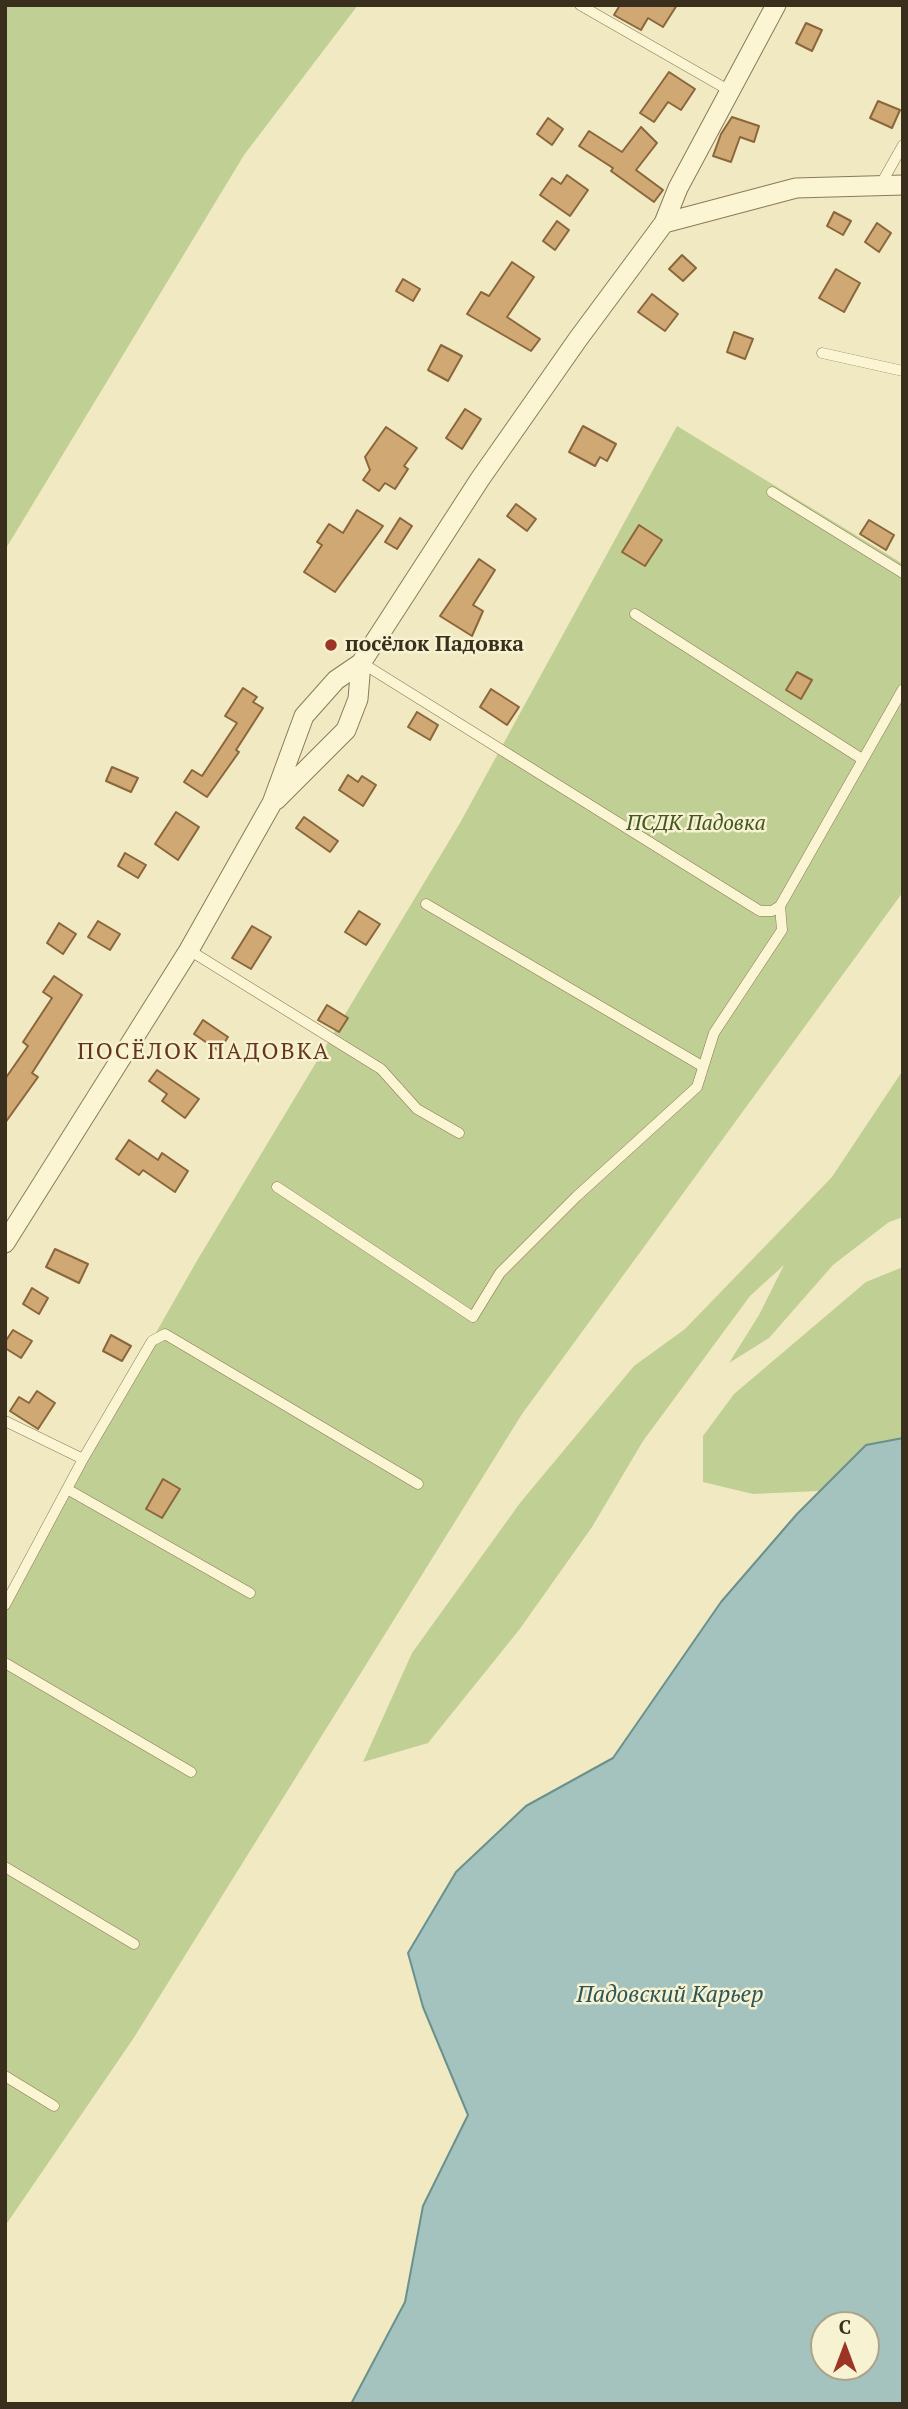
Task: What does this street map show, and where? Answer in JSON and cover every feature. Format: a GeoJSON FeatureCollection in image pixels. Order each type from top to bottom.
{"type":"FeatureCollection","features":[{"type":"Feature","properties":{"kind":"street"},"geometry":{"type":"LineString","coordinates":[[5,1243],[189,950],[272,803],[304,716],[336,680],[361,663],[480,479],[578,339],[664,223],[678,188],[776,5]]}},
{"type":"Feature","properties":{"kind":"street"},"geometry":{"type":"LineString","coordinates":[[664,223],[796,188],[903,185]]}},
{"type":"Feature","properties":{"kind":"street"},"geometry":{"type":"LineString","coordinates":[[272,803],[346,730],[358,699],[361,663]]}},
{"type":"Feature","properties":{"kind":"lane"},"geometry":{"type":"LineString","coordinates":[[580,5],[730,91]]}},
{"type":"Feature","properties":{"kind":"lane"},"geometry":{"type":"LineString","coordinates":[[881,184],[903,145]]}},
{"type":"Feature","properties":{"kind":"lane"},"geometry":{"type":"LineString","coordinates":[[822,353],[903,371]]}},
{"type":"Feature","properties":{"kind":"lane"},"geometry":{"type":"LineString","coordinates":[[772,492],[903,573]]}},
{"type":"Feature","properties":{"kind":"lane"},"geometry":{"type":"LineString","coordinates":[[635,614],[862,759]]}},
{"type":"Feature","properties":{"kind":"lane"},"geometry":{"type":"LineString","coordinates":[[361,663],[760,911],[772,911],[780,906],[903,689]]}},
{"type":"Feature","properties":{"kind":"lane"},"geometry":{"type":"LineString","coordinates":[[426,904],[702,1066]]}},
{"type":"Feature","properties":{"kind":"lane"},"geometry":{"type":"LineString","coordinates":[[277,1187],[473,1317],[500,1273],[577,1196],[696,1087],[714,1033],[782,930],[780,906]]}},
{"type":"Feature","properties":{"kind":"lane"},"geometry":{"type":"LineString","coordinates":[[189,950],[381,1069],[416,1109],[459,1133]]}},
{"type":"Feature","properties":{"kind":"lane"},"geometry":{"type":"LineString","coordinates":[[5,1605],[83,1459],[152,1341],[165,1334],[418,1484]]}},
{"type":"Feature","properties":{"kind":"lane"},"geometry":{"type":"LineString","coordinates":[[5,1421],[83,1459]]}},
{"type":"Feature","properties":{"kind":"lane"},"geometry":{"type":"LineString","coordinates":[[67,1489],[250,1593]]}},
{"type":"Feature","properties":{"kind":"lane"},"geometry":{"type":"LineString","coordinates":[[5,1663],[191,1772]]}},
{"type":"Feature","properties":{"kind":"lane"},"geometry":{"type":"LineString","coordinates":[[5,1867],[134,1944]]}},
{"type":"Feature","properties":{"kind":"lane"},"geometry":{"type":"LineString","coordinates":[[5,2076],[54,2106]]}},
{"type":"Feature","properties":{"kind":"green space"},"geometry":{"type":"Polygon","coordinates":[[[5,5],[358,5],[244,155],[5,550],[5,5]]]}},
{"type":"Feature","properties":{"kind":"green space","name":"ПСДК Падовка"},"geometry":{"type":"Polygon","coordinates":[[[677,426],[903,564],[903,892],[522,1414],[133,2039],[5,2226],[5,1597],[198,1259],[460,823],[677,426]]]}},
{"type":"Feature","properties":{"kind":"green space"},"geometry":{"type":"Polygon","coordinates":[[[903,1070],[903,1217],[889,1222],[833,1265],[769,1338],[729,1363],[759,1315],[784,1265],[750,1296],[643,1441],[592,1527],[519,1630],[428,1743],[363,1762],[412,1653],[520,1503],[634,1366],[685,1329],[832,1177],[903,1070]]]}},
{"type":"Feature","properties":{"kind":"green space"},"geometry":{"type":"Polygon","coordinates":[[[903,1267],[903,1487],[753,1494],[703,1482],[703,1436],[734,1394],[866,1282],[903,1267]]]}},
{"type":"Feature","properties":{"kind":"water","name":"Падовский Карьер"},"geometry":{"type":"Polygon","coordinates":[[[903,1438],[903,2404],[351,2404],[405,2302],[423,2206],[468,2115],[423,2007],[408,1953],[456,1872],[526,1806],[613,1758],[721,1602],[797,1514],[866,1445],[903,1438]]]}},
{"type":"Feature","properties":{"kind":"building"},"geometry":{"type":"Polygon","coordinates":[[[620,5],[677,5],[663,27],[648,18],[641,30],[614,15],[620,5]]]}},
{"type":"Feature","properties":{"kind":"building"},"geometry":{"type":"Polygon","coordinates":[[[806,23],[822,30],[812,51],[796,43],[806,23]]]}},
{"type":"Feature","properties":{"kind":"building"},"geometry":{"type":"Polygon","coordinates":[[[669,72],[695,89],[681,110],[668,102],[654,122],[640,113],[669,72]]]}},
{"type":"Feature","properties":{"kind":"building"},"geometry":{"type":"Polygon","coordinates":[[[878,101],[900,110],[892,128],[870,118],[878,101]]]}},
{"type":"Feature","properties":{"kind":"building"},"geometry":{"type":"Polygon","coordinates":[[[732,117],[759,126],[754,142],[740,137],[731,162],[713,156],[721,134],[732,117]]]}},
{"type":"Feature","properties":{"kind":"building"},"geometry":{"type":"Polygon","coordinates":[[[548,118],[563,129],[552,145],[537,134],[548,118]]]}},
{"type":"Feature","properties":{"kind":"building"},"geometry":{"type":"Polygon","coordinates":[[[641,127],[657,143],[636,170],[663,190],[654,202],[611,171],[613,168],[579,146],[589,131],[622,152],[641,127]]]}},
{"type":"Feature","properties":{"kind":"building"},"geometry":{"type":"Polygon","coordinates":[[[567,175],[588,190],[570,216],[540,195],[552,178],[561,184],[567,175]]]}},
{"type":"Feature","properties":{"kind":"building"},"geometry":{"type":"Polygon","coordinates":[[[834,212],[851,221],[843,235],[827,226],[834,212]]]}},
{"type":"Feature","properties":{"kind":"building"},"geometry":{"type":"Polygon","coordinates":[[[557,221],[569,230],[555,250],[543,241],[557,221]]]}},
{"type":"Feature","properties":{"kind":"building"},"geometry":{"type":"Polygon","coordinates":[[[877,223],[891,233],[879,252],[865,242],[877,223]]]}},
{"type":"Feature","properties":{"kind":"building"},"geometry":{"type":"Polygon","coordinates":[[[682,255],[696,268],[683,281],[669,269],[682,255]]]}},
{"type":"Feature","properties":{"kind":"building"},"geometry":{"type":"Polygon","coordinates":[[[512,262],[534,277],[507,317],[540,339],[531,351],[467,314],[481,292],[489,296],[512,262]]]}},
{"type":"Feature","properties":{"kind":"building"},"geometry":{"type":"Polygon","coordinates":[[[836,269],[860,283],[844,312],[819,298],[836,269]]]}},
{"type":"Feature","properties":{"kind":"building"},"geometry":{"type":"Polygon","coordinates":[[[403,279],[420,289],[413,301],[396,291],[403,279]]]}},
{"type":"Feature","properties":{"kind":"building"},"geometry":{"type":"Polygon","coordinates":[[[652,294],[678,314],[665,331],[638,312],[652,294]]]}},
{"type":"Feature","properties":{"kind":"building"},"geometry":{"type":"Polygon","coordinates":[[[734,332],[753,339],[745,359],[727,352],[734,332]]]}},
{"type":"Feature","properties":{"kind":"building"},"geometry":{"type":"Polygon","coordinates":[[[441,345],[462,356],[448,381],[428,370],[441,345]]]}},
{"type":"Feature","properties":{"kind":"building"},"geometry":{"type":"Polygon","coordinates":[[[465,409],[481,419],[462,449],[446,438],[465,409]]]}},
{"type":"Feature","properties":{"kind":"building"},"geometry":{"type":"Polygon","coordinates":[[[583,426],[616,444],[607,461],[600,457],[595,466],[569,452],[583,426]]]}},
{"type":"Feature","properties":{"kind":"building"},"geometry":{"type":"Polygon","coordinates":[[[386,427],[417,448],[404,466],[408,469],[395,489],[385,483],[379,491],[363,480],[370,470],[365,457],[386,427]]]}},
{"type":"Feature","properties":{"kind":"building"},"geometry":{"type":"Polygon","coordinates":[[[516,504],[536,519],[527,531],[507,516],[516,504]]]}},
{"type":"Feature","properties":{"kind":"building"},"geometry":{"type":"Polygon","coordinates":[[[357,510],[383,526],[335,592],[304,572],[322,545],[317,542],[329,524],[343,533],[357,510]]]}},
{"type":"Feature","properties":{"kind":"building"},"geometry":{"type":"Polygon","coordinates":[[[400,518],[412,526],[397,549],[385,542],[400,518]]]}},
{"type":"Feature","properties":{"kind":"building"},"geometry":{"type":"Polygon","coordinates":[[[869,520],[894,535],[886,550],[860,534],[869,520]]]}},
{"type":"Feature","properties":{"kind":"building"},"geometry":{"type":"Polygon","coordinates":[[[639,525],[662,540],[645,566],[622,552],[639,525]]]}},
{"type":"Feature","properties":{"kind":"building"},"geometry":{"type":"Polygon","coordinates":[[[479,559],[495,570],[473,605],[483,611],[472,636],[440,616],[479,559]]]}},
{"type":"Feature","properties":{"kind":"building"},"geometry":{"type":"Polygon","coordinates":[[[797,672],[812,680],[801,699],[786,690],[797,672]]]}},
{"type":"Feature","properties":{"kind":"building"},"geometry":{"type":"Polygon","coordinates":[[[243,688],[257,697],[253,702],[263,708],[236,750],[239,752],[207,797],[184,782],[192,770],[202,776],[237,723],[225,716],[243,688]]]}},
{"type":"Feature","properties":{"kind":"building"},"geometry":{"type":"Polygon","coordinates":[[[491,689],[519,707],[507,725],[480,707],[491,689]]]}},
{"type":"Feature","properties":{"kind":"building"},"geometry":{"type":"Polygon","coordinates":[[[417,712],[438,725],[430,740],[408,727],[417,712]]]}},
{"type":"Feature","properties":{"kind":"building"},"geometry":{"type":"Polygon","coordinates":[[[112,767],[138,778],[131,792],[106,781],[112,767]]]}},
{"type":"Feature","properties":{"kind":"building"},"geometry":{"type":"Polygon","coordinates":[[[348,775],[358,782],[362,776],[376,785],[363,806],[339,790],[348,775]]]}},
{"type":"Feature","properties":{"kind":"building"},"geometry":{"type":"Polygon","coordinates":[[[176,812],[199,827],[178,860],[155,844],[176,812]]]}},
{"type":"Feature","properties":{"kind":"building"},"geometry":{"type":"Polygon","coordinates":[[[304,817],[338,841],[330,852],[296,828],[304,817]]]}},
{"type":"Feature","properties":{"kind":"building"},"geometry":{"type":"Polygon","coordinates":[[[125,853],[146,865],[138,878],[118,866],[125,853]]]}},
{"type":"Feature","properties":{"kind":"building"},"geometry":{"type":"Polygon","coordinates":[[[359,911],[380,924],[366,945],[345,932],[359,911]]]}},
{"type":"Feature","properties":{"kind":"building"},"geometry":{"type":"Polygon","coordinates":[[[98,921],[120,934],[110,950],[88,937],[98,921]]]}},
{"type":"Feature","properties":{"kind":"building"},"geometry":{"type":"Polygon","coordinates":[[[59,923],[76,934],[63,954],[47,943],[59,923]]]}},
{"type":"Feature","properties":{"kind":"building"},"geometry":{"type":"Polygon","coordinates":[[[252,926],[271,937],[251,969],[232,958],[252,926]]]}},
{"type":"Feature","properties":{"kind":"building"},"geometry":{"type":"Polygon","coordinates":[[[54,976],[82,995],[32,1073],[38,1077],[5,1123],[5,1079],[28,1046],[23,1042],[52,998],[43,992],[54,976]]]}},
{"type":"Feature","properties":{"kind":"building"},"geometry":{"type":"Polygon","coordinates":[[[327,1005],[348,1018],[339,1032],[318,1020],[327,1005]]]}},
{"type":"Feature","properties":{"kind":"building"},"geometry":{"type":"Polygon","coordinates":[[[203,1020],[228,1037],[219,1051],[194,1034],[203,1020]]]}},
{"type":"Feature","properties":{"kind":"building"},"geometry":{"type":"Polygon","coordinates":[[[157,1070],[199,1099],[185,1118],[162,1101],[167,1094],[149,1081],[157,1070]]]}},
{"type":"Feature","properties":{"kind":"building"},"geometry":{"type":"Polygon","coordinates":[[[129,1140],[158,1160],[162,1153],[188,1171],[175,1192],[143,1170],[139,1175],[116,1159],[129,1140]]]}},
{"type":"Feature","properties":{"kind":"building"},"geometry":{"type":"Polygon","coordinates":[[[55,1249],[88,1264],[79,1283],[46,1267],[55,1249]]]}},
{"type":"Feature","properties":{"kind":"building"},"geometry":{"type":"Polygon","coordinates":[[[32,1288],[48,1298],[39,1314],[23,1304],[32,1288]]]}},
{"type":"Feature","properties":{"kind":"building"},"geometry":{"type":"Polygon","coordinates":[[[13,1330],[32,1341],[21,1358],[5,1348],[5,1342],[13,1330]]]}},
{"type":"Feature","properties":{"kind":"building"},"geometry":{"type":"Polygon","coordinates":[[[111,1335],[131,1346],[122,1361],[103,1351],[111,1335]]]}},
{"type":"Feature","properties":{"kind":"building"},"geometry":{"type":"Polygon","coordinates":[[[37,1391],[55,1403],[38,1429],[10,1411],[19,1397],[29,1403],[37,1391]]]}},
{"type":"Feature","properties":{"kind":"building"},"geometry":{"type":"Polygon","coordinates":[[[163,1479],[180,1489],[162,1518],[146,1509],[163,1479]]]}},
{"type":"Feature","properties":{"kind":"place","name":"посёлок Падовка"},"geometry":{"type":"Point","coordinates":[331,645]}},
{"type":"Feature","properties":{"kind":"district","name":"ПОСЁЛОК ПАДОВКА"},"geometry":{"type":"Point","coordinates":[204,1052]}}]}
